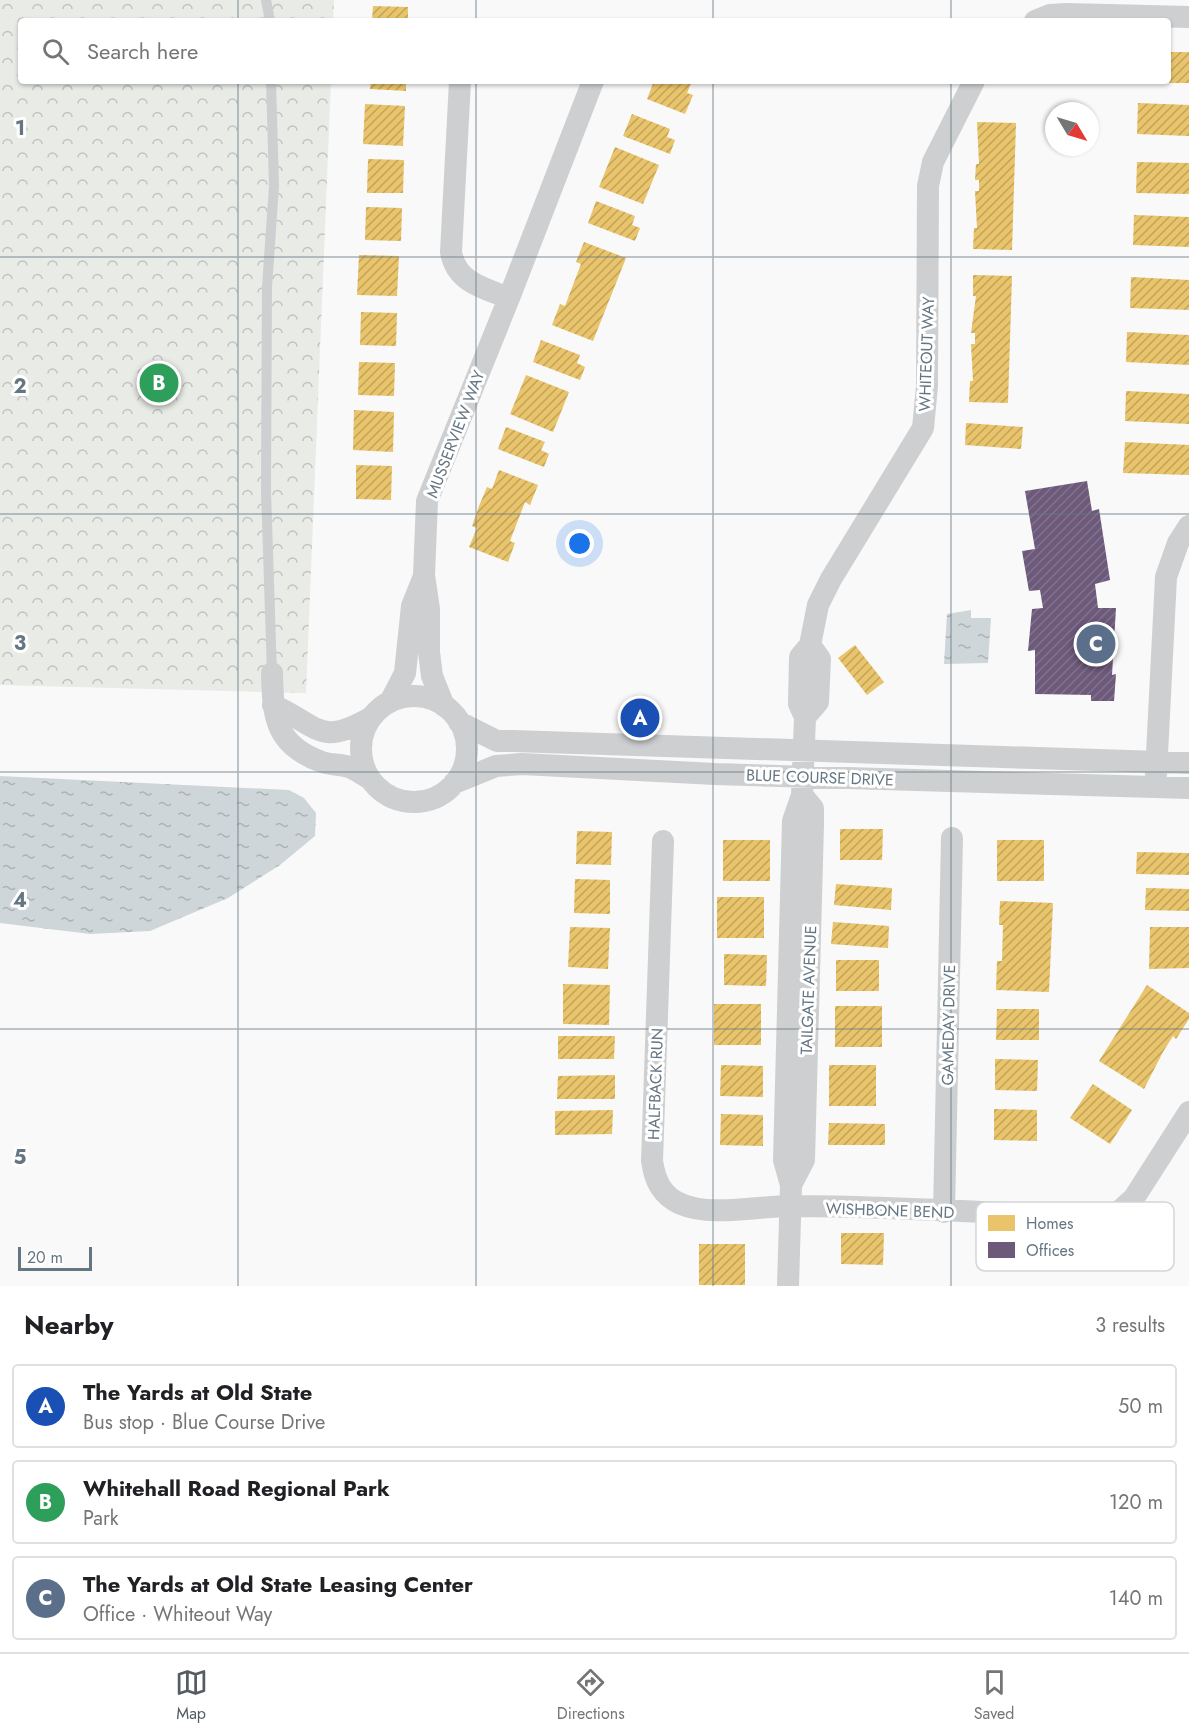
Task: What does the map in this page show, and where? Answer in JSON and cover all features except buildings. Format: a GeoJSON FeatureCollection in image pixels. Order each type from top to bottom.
{"type":"FeatureCollection","features":[{"type":"Feature","properties":{"kind":"street"},"geometry":{"type":"LineString","coordinates":[[1042,18],[1067,14],[1189,17]]}},
{"type":"Feature","properties":{"kind":"street"},"geometry":{"type":"LineString","coordinates":[[460,84],[451,252],[453,264],[464,279],[509,298]]}},
{"type":"Feature","properties":{"kind":"street","name":"MUSSERVIEW WAY"},"geometry":{"type":"LineString","coordinates":[[452,714],[432,676],[424,575],[427,501],[592,84]]}},
{"type":"Feature","properties":{"kind":"street","name":"WHITEOUT WAY"},"geometry":{"type":"LineString","coordinates":[[802,786],[805,717],[799,704],[800,657],[810,645],[818,605],[831,579],[922,428],[927,386],[928,186],[933,162],[973,84]]}},
{"type":"Feature","properties":{"kind":"street"},"geometry":{"type":"LineString","coordinates":[[1156,788],[1166,577],[1178,543],[1189,526]]}},
{"type":"Feature","properties":{"kind":"street","name":"MUSSERVIEW WAY"},"geometry":{"type":"LineString","coordinates":[[390,702],[405,673],[412,606],[424,575]]}},
{"type":"Feature","properties":{"kind":"street","name":"BLUE COURSE DRIVE"},"geometry":{"type":"LineString","coordinates":[[272,673],[273,705],[280,733],[297,751],[324,763],[350,767],[369,778],[381,790],[394,798],[411,802],[434,797],[454,783],[496,766],[522,764],[802,786],[1189,788]]}},
{"type":"Feature","properties":{"kind":"street","name":"BLUE COURSE DRIVE"},"geometry":{"type":"LineString","coordinates":[[273,705],[300,717],[318,732],[328,733],[348,731],[370,718],[390,702],[410,696],[424,697],[497,741],[1189,763]]}},
{"type":"Feature","properties":{"kind":"street"},"geometry":{"type":"LineString","coordinates":[[452,714],[465,736],[466,753],[463,769],[454,783]]}},
{"type":"Feature","properties":{"kind":"street"},"geometry":{"type":"LineString","coordinates":[[369,778],[363,764],[361,748],[363,732],[370,718]]}},
{"type":"Feature","properties":{"kind":"street","name":"TAILGATE AVENUE"},"geometry":{"type":"LineString","coordinates":[[788,1286],[790,1196],[804,1160],[813,808],[802,786]]}},
{"type":"Feature","properties":{"kind":"street","name":"GAMEDAY DRIVE"},"geometry":{"type":"LineString","coordinates":[[944,1212],[952,838]]}},
{"type":"Feature","properties":{"kind":"street","name":"HALFBACK RUN"},"geometry":{"type":"LineString","coordinates":[[663,841],[652,1161],[655,1179],[664,1193],[681,1204],[700,1210],[790,1196]]}},
{"type":"Feature","properties":{"kind":"street","name":"WISHBONE BEND"},"geometry":{"type":"LineString","coordinates":[[1130,1202],[1189,1112]]}},
{"type":"Feature","properties":{"kind":"street","name":"WISHBONE BEND"},"geometry":{"type":"LineString","coordinates":[[790,1196],[944,1212],[976,1213]]}},
{"type":"Feature","properties":{"kind":"lane"},"geometry":{"type":"LineString","coordinates":[[266,0],[269,18]]}},
{"type":"Feature","properties":{"kind":"lane"},"geometry":{"type":"LineString","coordinates":[[271,84],[274,186],[267,287],[266,490],[272,673]]}},
{"type":"Feature","properties":{"kind":"green space"},"geometry":{"type":"Polygon","coordinates":[[[0,0],[334,0],[333,18],[18,18],[18,84],[331,84],[306,693],[0,685],[0,0]]]}},
{"type":"Feature","properties":{"kind":"water"},"geometry":{"type":"Polygon","coordinates":[[[971,610],[971,618],[991,618],[988,663],[944,664],[947,614],[971,610]]]}},
{"type":"Feature","properties":{"kind":"water"},"geometry":{"type":"Polygon","coordinates":[[[0,776],[289,790],[304,798],[316,813],[315,836],[280,865],[228,898],[150,931],[90,934],[0,923],[0,776]]]}},
{"type":"Feature","properties":{"kind":"place","name":"Whitehall Road Regional Park"},"geometry":{"type":"Point","coordinates":[159,383]}},
{"type":"Feature","properties":{"kind":"place","name":"The Yards at Old State Leasing Center"},"geometry":{"type":"Point","coordinates":[1096,644]}},
{"type":"Feature","properties":{"kind":"place","name":"The Yards at Old State"},"geometry":{"type":"Point","coordinates":[640,718]}}]}
